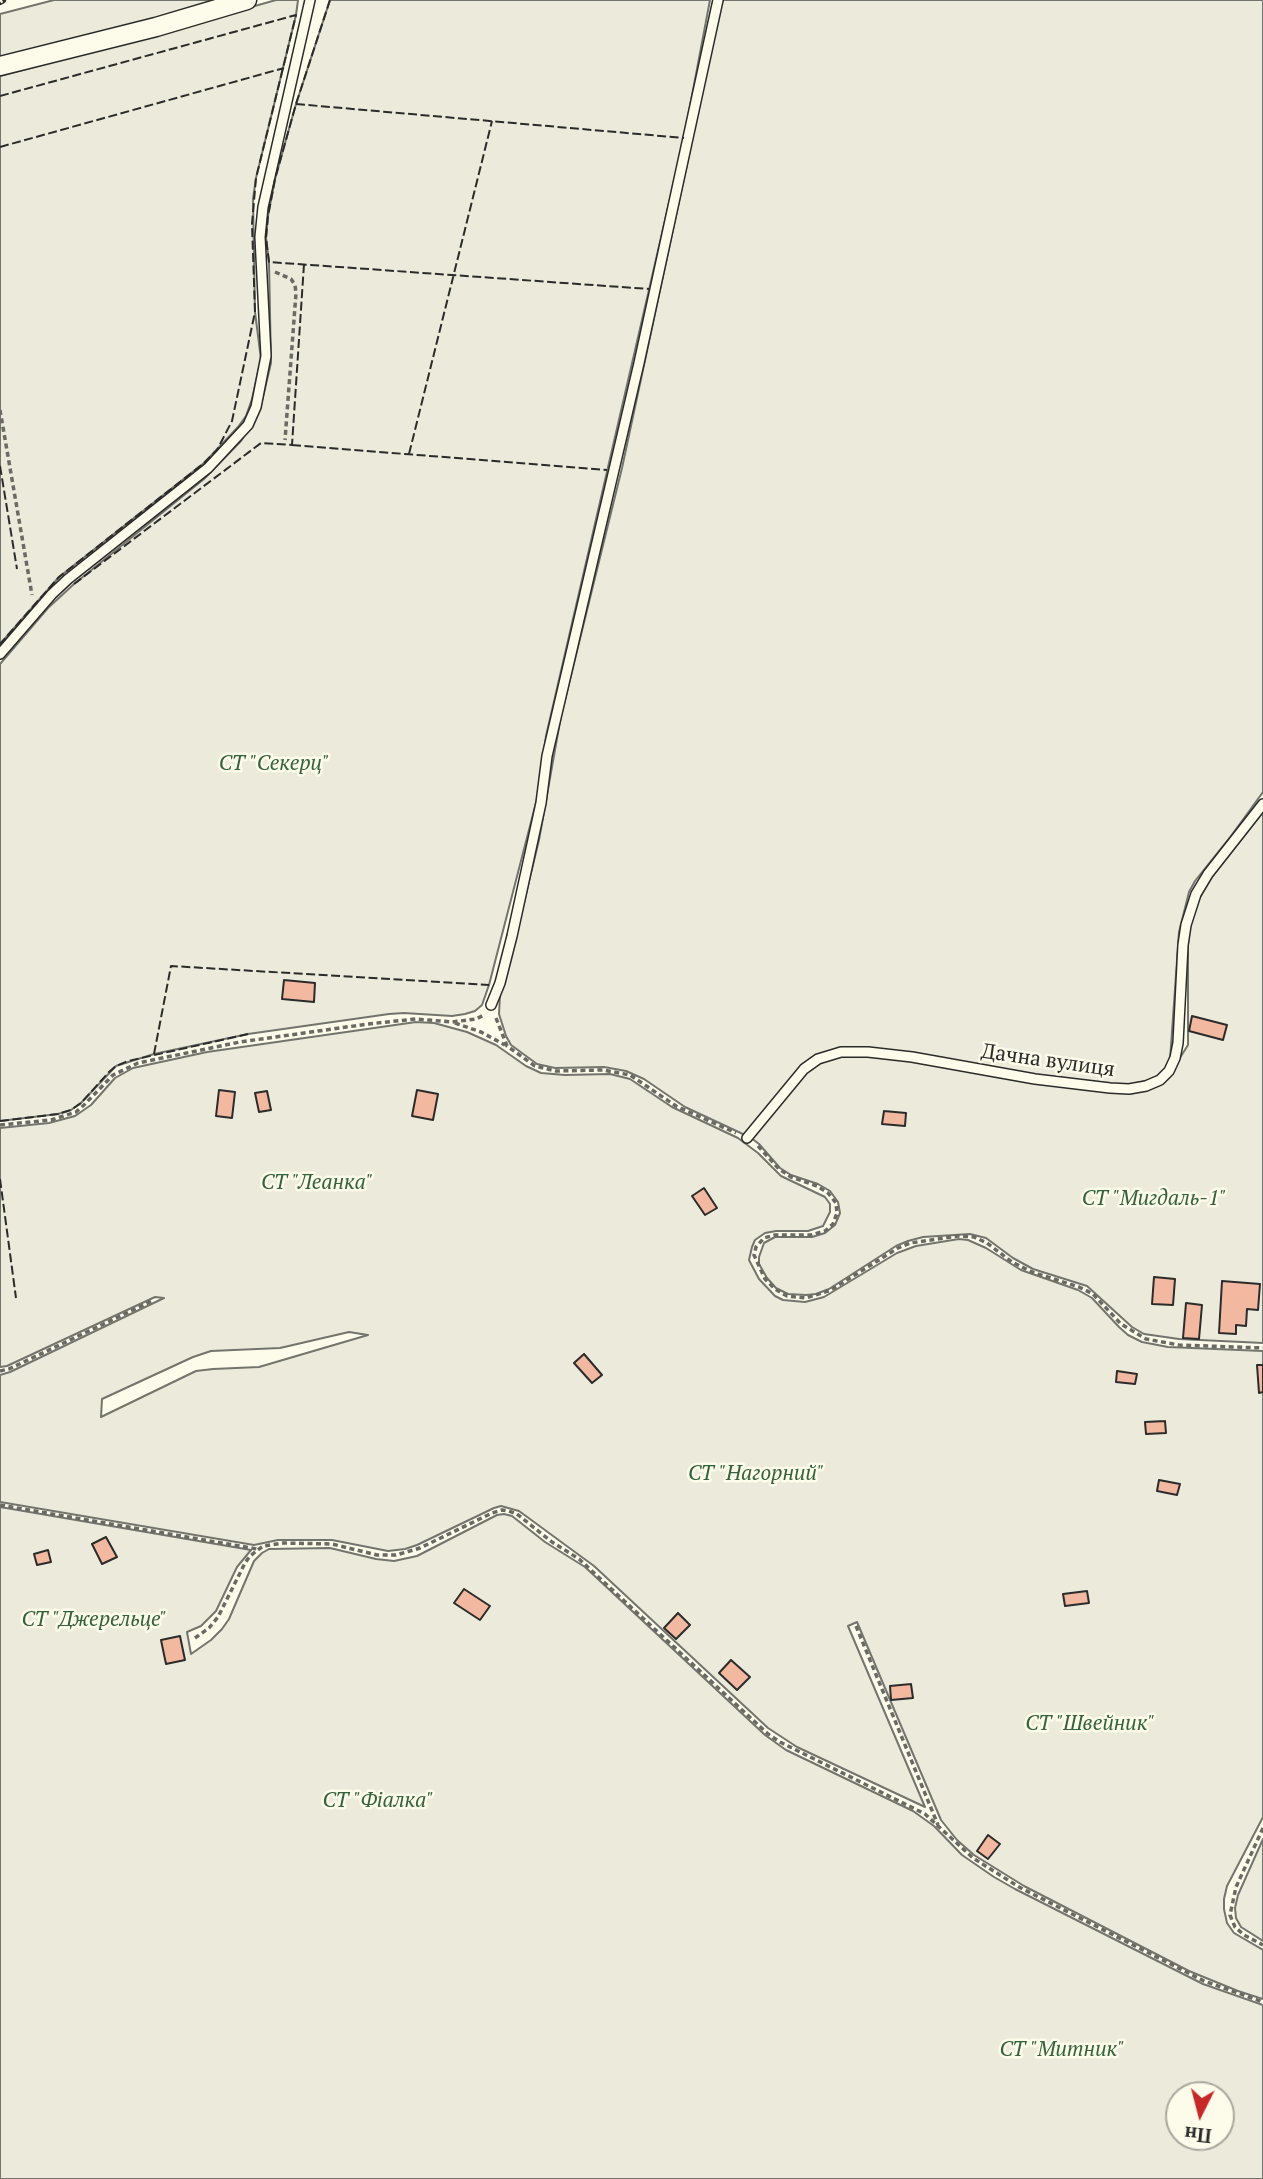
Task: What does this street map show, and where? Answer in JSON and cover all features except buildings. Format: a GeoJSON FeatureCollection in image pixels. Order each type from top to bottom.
{"type":"FeatureCollection","features":[{"type":"Feature","properties":{"kind":"street"},"geometry":{"type":"LineString","coordinates":[[0,66],[156,27],[247,0]]}},
{"type":"Feature","properties":{"kind":"lane"},"geometry":{"type":"LineString","coordinates":[[0,654],[38,610],[82,567],[208,468],[248,425],[256,407],[266,356],[260,224],[310,0]]}},
{"type":"Feature","properties":{"kind":"lane"},"geometry":{"type":"LineString","coordinates":[[491,1005],[500,983],[512,936],[541,803],[550,743],[639,363],[718,0]]}},
{"type":"Feature","properties":{"kind":"lane","name":"Дачна вулиця"},"geometry":{"type":"LineString","coordinates":[[747,1138],[804,1069],[817,1059],[841,1052],[912,1057],[1110,1088],[1129,1089],[1160,1080],[1175,1058],[1178,1043],[1183,945],[1196,894],[1208,874],[1263,804]]}},
{"type":"Feature","properties":{"kind":"path"},"geometry":{"type":"LineString","coordinates":[[262,270],[279,273],[291,279],[296,293],[285,440]]}},
{"type":"Feature","properties":{"kind":"path"},"geometry":{"type":"LineString","coordinates":[[0,410],[28,582],[38,610]]}},
{"type":"Feature","properties":{"kind":"path"},"geometry":{"type":"LineString","coordinates":[[0,1125],[51,1120],[76,1112],[113,1074],[138,1063],[240,1042],[395,1020],[452,1022],[476,1019],[484,1015],[491,1005]]}},
{"type":"Feature","properties":{"kind":"path"},"geometry":{"type":"LineString","coordinates":[[491,1005],[507,1046]]}},
{"type":"Feature","properties":{"kind":"path"},"geometry":{"type":"LineString","coordinates":[[452,1022],[481,1031],[507,1046],[526,1062],[545,1070],[603,1070],[630,1075],[676,1106],[747,1138],[779,1169],[828,1193],[836,1203],[837,1213],[833,1224],[825,1231],[811,1235],[775,1235],[764,1238],[756,1247],[754,1255],[765,1279],[787,1296],[806,1298],[831,1290],[909,1243],[958,1236],[974,1237],[1032,1272],[1093,1294],[1121,1324],[1146,1339],[1179,1345],[1263,1348]]}},
{"type":"Feature","properties":{"kind":"path"},"geometry":{"type":"LineString","coordinates":[[0,1371],[154,1300]]}},
{"type":"Feature","properties":{"kind":"path"},"geometry":{"type":"LineString","coordinates":[[0,1505],[257,1549],[272,1544],[332,1544],[377,1555],[396,1555],[419,1548],[502,1510],[517,1514],[579,1559],[768,1734],[797,1752],[915,1808],[973,1858],[1019,1887],[1203,1981],[1263,2002]]}},
{"type":"Feature","properties":{"kind":"path"},"geometry":{"type":"LineString","coordinates":[[195,1638],[218,1617],[244,1563],[257,1549]]}},
{"type":"Feature","properties":{"kind":"path"},"geometry":{"type":"LineString","coordinates":[[856,1626],[939,1827]]}},
{"type":"Feature","properties":{"kind":"path"},"geometry":{"type":"LineString","coordinates":[[1263,1828],[1236,1887],[1230,1915],[1235,1927],[1263,1945]]}},
{"type":"Feature","properties":{"kind":"green space"},"geometry":{"type":"Polygon","coordinates":[[[54,0],[224,0],[0,60],[0,14],[54,0]]]}},
{"type":"Feature","properties":{"kind":"green space"},"geometry":{"type":"Polygon","coordinates":[[[276,0],[298,0],[253,199],[255,312],[261,359],[246,416],[204,463],[59,577],[0,644],[0,76],[276,0]]]}},
{"type":"Feature","properties":{"kind":"green space","name":"СТ \"Секерц\""},"geometry":{"type":"Polygon","coordinates":[[[330,0],[710,0],[684,138],[546,736],[539,791],[489,985],[482,1005],[465,1014],[389,1014],[248,1034],[154,1054],[116,1066],[71,1110],[0,1121],[0,664],[48,608],[204,479],[241,441],[253,423],[261,405],[271,363],[266,238],[268,216],[275,179],[296,104],[330,0]]]}},
{"type":"Feature","properties":{"kind":"green space"},"geometry":{"type":"Polygon","coordinates":[[[722,0],[1263,0],[1263,792],[1189,892],[1179,932],[1170,1060],[1158,1078],[1129,1085],[1112,1085],[869,1048],[803,1065],[745,1135],[685,1107],[644,1079],[626,1071],[604,1067],[555,1068],[537,1064],[511,1045],[506,1036],[499,1014],[500,995],[539,840],[561,716],[622,468],[722,0]]]}},
{"type":"Feature","properties":{"kind":"green space","name":"СТ \"Мигдаль-1\""},"geometry":{"type":"Polygon","coordinates":[[[1263,812],[1263,1343],[1179,1339],[1144,1334],[1132,1327],[1087,1286],[1033,1269],[986,1238],[970,1234],[923,1237],[908,1241],[829,1289],[816,1294],[788,1294],[776,1288],[759,1264],[764,1243],[775,1237],[812,1237],[825,1233],[835,1225],[840,1213],[838,1202],[830,1191],[780,1168],[750,1137],[806,1071],[819,1061],[841,1054],[868,1054],[1127,1092],[1171,1072],[1188,1045],[1189,929],[1198,901],[1212,877],[1263,812]]]}},
{"type":"Feature","properties":{"kind":"green space"},"geometry":{"type":"Polygon","coordinates":[[[416,1022],[434,1023],[467,1032],[496,1045],[541,1073],[610,1074],[630,1079],[672,1107],[738,1138],[781,1176],[825,1197],[830,1204],[830,1212],[823,1226],[808,1231],[765,1233],[755,1240],[752,1247],[749,1260],[759,1279],[775,1296],[783,1300],[805,1302],[824,1297],[897,1253],[916,1246],[959,1239],[986,1248],[1021,1270],[1078,1290],[1092,1298],[1128,1335],[1142,1342],[1168,1347],[1263,1351],[1263,1817],[1227,1886],[1224,1909],[1227,1923],[1234,1933],[1263,1950],[1263,1999],[1189,1971],[1024,1886],[974,1855],[957,1840],[941,1820],[857,1622],[848,1626],[925,1807],[797,1747],[768,1728],[594,1566],[519,1511],[501,1506],[494,1508],[417,1545],[388,1551],[332,1540],[278,1540],[254,1545],[0,1502],[0,1375],[164,1298],[155,1297],[0,1367],[0,1128],[49,1123],[75,1116],[91,1105],[115,1078],[133,1068],[207,1052],[416,1022]],[[349,1332],[280,1348],[211,1351],[102,1399],[101,1417],[196,1371],[259,1367],[368,1335],[349,1332]]]}},
{"type":"Feature","properties":{"kind":"green space"},"geometry":{"type":"Polygon","coordinates":[[[0,1507],[251,1550],[237,1567],[216,1611],[201,1626],[187,1632],[191,1654],[222,1629],[254,1561],[269,1549],[330,1548],[394,1561],[417,1556],[497,1515],[512,1516],[545,1542],[585,1567],[765,1735],[786,1750],[913,1811],[934,1826],[962,1855],[1015,1889],[1203,1984],[1263,2005],[1263,2179],[0,2179],[0,1507]]]}},
{"type":"Feature","properties":{"kind":"green space"},"geometry":{"type":"Polygon","coordinates":[[[1263,1839],[1263,1941],[1241,1927],[1235,1908],[1238,1895],[1263,1839]]]}},
{"type":"Feature","properties":{"kind":"fence"},"geometry":{"type":"LineString","coordinates":[[330,0],[275,179],[266,238],[269,262],[649,289]]}},
{"type":"Feature","properties":{"kind":"fence"},"geometry":{"type":"LineString","coordinates":[[0,96],[296,15],[256,178],[252,224],[255,312],[232,421],[217,450],[204,463],[59,577],[0,644]]}},
{"type":"Feature","properties":{"kind":"fence"},"geometry":{"type":"LineString","coordinates":[[0,147],[284,68]]}},
{"type":"Feature","properties":{"kind":"fence"},"geometry":{"type":"LineString","coordinates":[[296,104],[684,138]]}},
{"type":"Feature","properties":{"kind":"fence"},"geometry":{"type":"LineString","coordinates":[[409,454],[492,121]]}},
{"type":"Feature","properties":{"kind":"fence"},"geometry":{"type":"LineString","coordinates":[[74,584],[261,443],[292,445],[304,264]]}},
{"type":"Feature","properties":{"kind":"fence"},"geometry":{"type":"LineString","coordinates":[[292,445],[607,470]]}},
{"type":"Feature","properties":{"kind":"fence"},"geometry":{"type":"LineString","coordinates":[[0,466],[17,569]]}},
{"type":"Feature","properties":{"kind":"fence"},"geometry":{"type":"LineString","coordinates":[[154,1054],[171,966],[489,985]]}},
{"type":"Feature","properties":{"kind":"fence"},"geometry":{"type":"LineString","coordinates":[[0,1121],[71,1110],[81,1103],[109,1072],[128,1061],[248,1034]]}},
{"type":"Feature","properties":{"kind":"fence"},"geometry":{"type":"LineString","coordinates":[[0,1179],[16,1298]]}},
{"type":"Feature","properties":{"kind":"park label","name":"СТ \"Леанка\""},"geometry":{"type":"Point","coordinates":[317,1183]}},
{"type":"Feature","properties":{"kind":"park label","name":"СТ \"Нагорний\""},"geometry":{"type":"Point","coordinates":[756,1474]}},
{"type":"Feature","properties":{"kind":"park label","name":"СТ \"Джерельце\""},"geometry":{"type":"Point","coordinates":[94,1620]}},
{"type":"Feature","properties":{"kind":"park label","name":"СТ \"Швейник\""},"geometry":{"type":"Point","coordinates":[1090,1724]}},
{"type":"Feature","properties":{"kind":"park label","name":"СТ \"Фіалка\""},"geometry":{"type":"Point","coordinates":[378,1801]}},
{"type":"Feature","properties":{"kind":"park label","name":"СТ \"Митник\""},"geometry":{"type":"Point","coordinates":[1062,2050]}}]}
